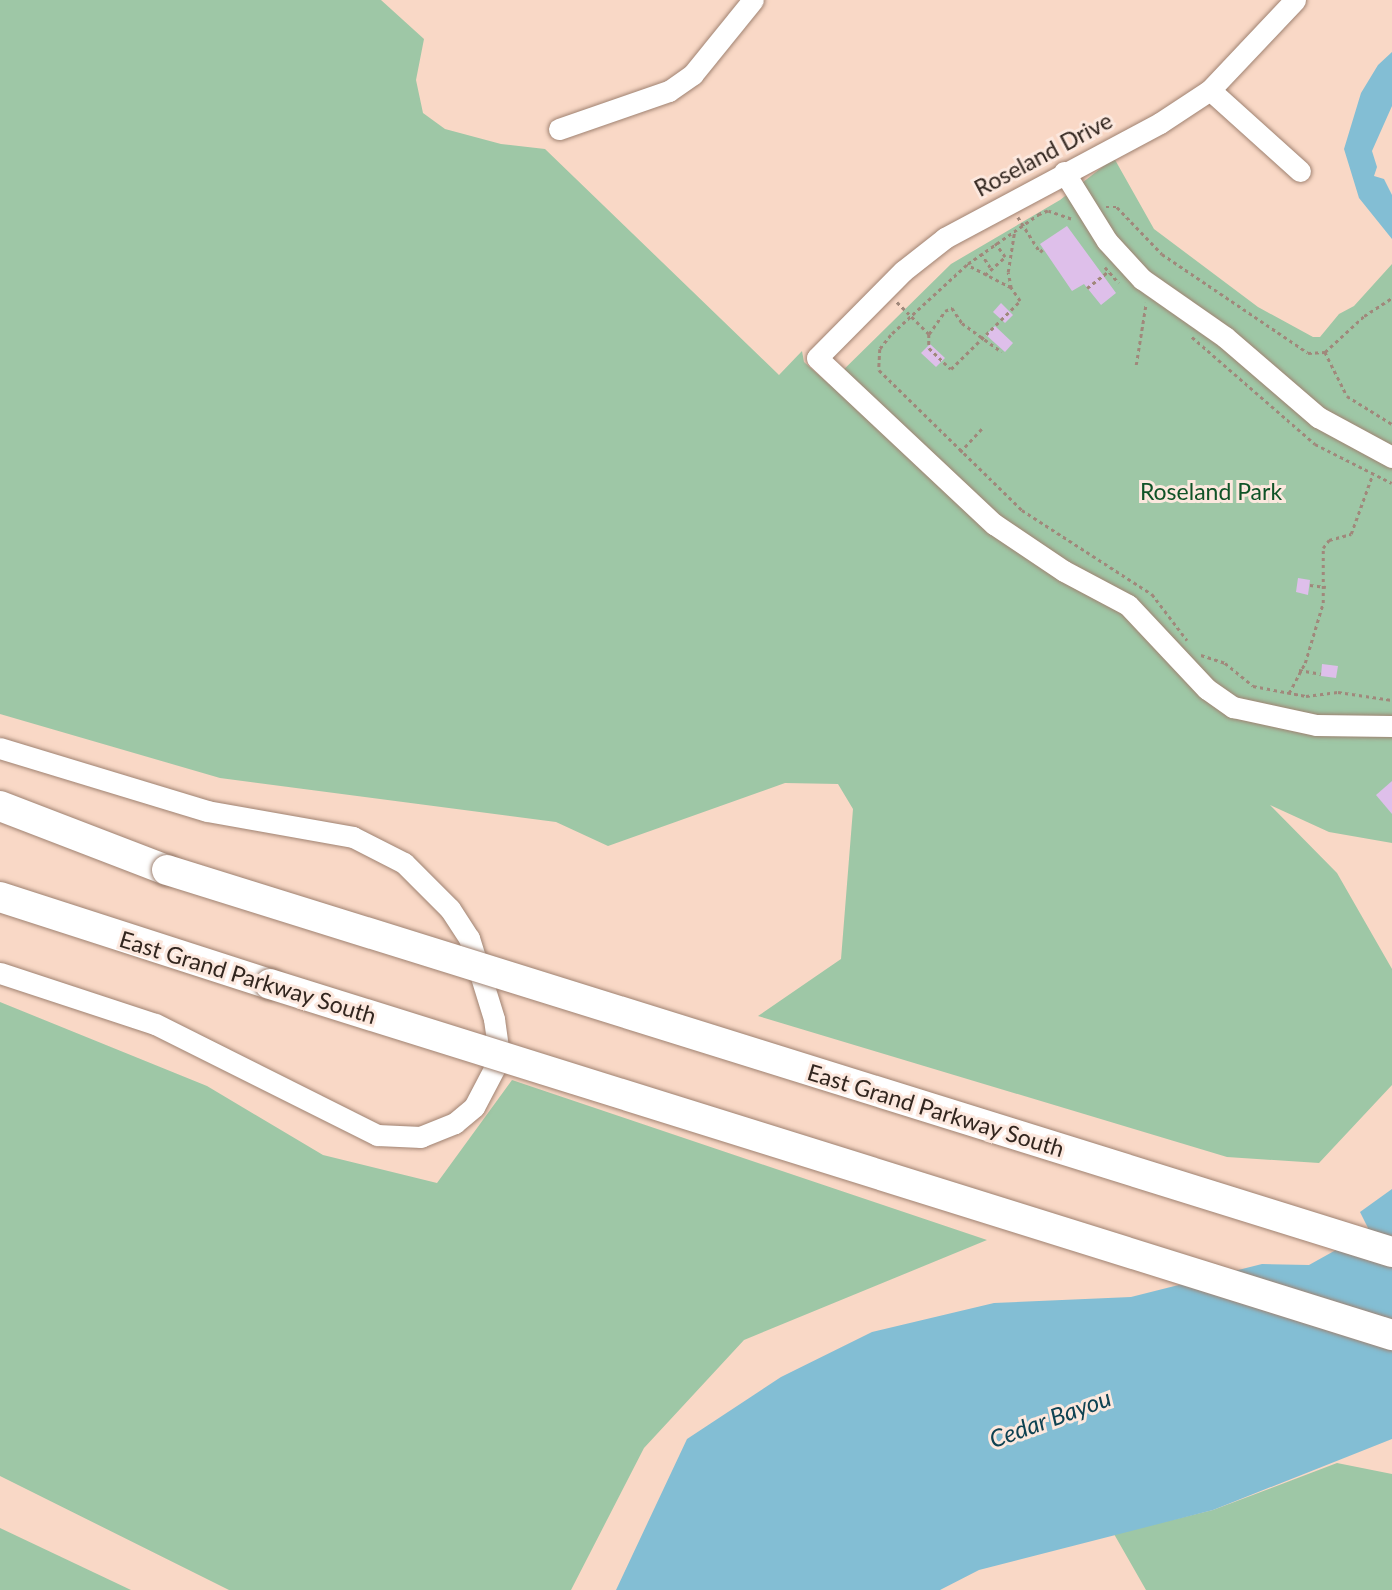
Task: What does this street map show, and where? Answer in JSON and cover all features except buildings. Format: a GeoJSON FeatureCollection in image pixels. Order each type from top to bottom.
{"type":"FeatureCollection","features":[{"type":"Feature","properties":{"kind":"highway"},"geometry":{"type":"LineString","coordinates":[[0,806],[167,870]]}},
{"type":"Feature","properties":{"kind":"highway","name":"East Grand Parkway South"},"geometry":{"type":"LineString","coordinates":[[0,819],[1392,1252]]}},
{"type":"Feature","properties":{"kind":"highway","name":"East Grand Parkway South"},"geometry":{"type":"LineString","coordinates":[[0,897],[106,933],[1392,1335]]}},
{"type":"Feature","properties":{"kind":"highway"},"geometry":{"type":"LineString","coordinates":[[0,905],[106,933]]}},
{"type":"Feature","properties":{"kind":"street"},"geometry":{"type":"LineString","coordinates":[[559,129],[670,90],[693,74],[753,0]]}},
{"type":"Feature","properties":{"kind":"street","name":"Roseland Drive"},"geometry":{"type":"LineString","coordinates":[[1294,0],[1210,90],[1160,123],[945,238],[885,289],[817,358],[994,524],[1063,571],[1128,605],[1207,689],[1233,708],[1316,725],[1392,726]]}},
{"type":"Feature","properties":{"kind":"street"},"geometry":{"type":"LineString","coordinates":[[1210,90],[1300,171]]}},
{"type":"Feature","properties":{"kind":"street"},"geometry":{"type":"LineString","coordinates":[[1064,172],[1115,265],[1225,337],[1318,417],[1392,457]]}},
{"type":"Feature","properties":{"kind":"street"},"geometry":{"type":"LineString","coordinates":[[0,748],[207,811],[334,832],[377,847],[404,863],[450,909],[469,938],[494,1019],[498,1046],[495,1068],[474,1107],[455,1123],[421,1137],[377,1135],[155,1024],[0,972]]}},
{"type":"Feature","properties":{"kind":"path"},"geometry":{"type":"LineString","coordinates":[[1010,201],[1023,228],[1040,252],[1044,249]]}},
{"type":"Feature","properties":{"kind":"path"},"geometry":{"type":"LineString","coordinates":[[1392,298],[1364,316],[1325,352],[1308,353],[1176,265],[1117,207],[1104,208],[1077,226],[1066,216],[1048,211],[981,253],[909,314],[880,349],[879,370],[960,452],[1022,509],[1152,594],[1198,653],[1225,663],[1253,686],[1289,693],[1338,692],[1392,700]]}},
{"type":"Feature","properties":{"kind":"path"},"geometry":{"type":"LineString","coordinates":[[1002,352],[983,335],[962,323],[956,310],[947,308],[929,334],[929,348],[951,369],[983,335],[1020,301],[1011,288],[1008,272],[1014,233]]}},
{"type":"Feature","properties":{"kind":"path"},"geometry":{"type":"LineString","coordinates":[[985,275],[990,267],[1005,257],[995,243]]}},
{"type":"Feature","properties":{"kind":"path"},"geometry":{"type":"LineString","coordinates":[[981,253],[990,267]]}},
{"type":"Feature","properties":{"kind":"path"},"geometry":{"type":"LineString","coordinates":[[1100,261],[1115,265],[1128,289]]}},
{"type":"Feature","properties":{"kind":"path"},"geometry":{"type":"LineString","coordinates":[[967,265],[1011,288]]}},
{"type":"Feature","properties":{"kind":"path"},"geometry":{"type":"LineString","coordinates":[[1087,288],[1115,265]]}},
{"type":"Feature","properties":{"kind":"path"},"geometry":{"type":"LineString","coordinates":[[885,289],[929,334]]}},
{"type":"Feature","properties":{"kind":"path"},"geometry":{"type":"LineString","coordinates":[[1137,296],[1155,310]]}},
{"type":"Feature","properties":{"kind":"path"},"geometry":{"type":"LineString","coordinates":[[1136,365],[1146,303]]}},
{"type":"Feature","properties":{"kind":"path"},"geometry":{"type":"LineString","coordinates":[[1183,331],[1315,444],[1392,483]]}},
{"type":"Feature","properties":{"kind":"path"},"geometry":{"type":"LineString","coordinates":[[1325,352],[1347,396],[1392,424]]}},
{"type":"Feature","properties":{"kind":"path"},"geometry":{"type":"LineString","coordinates":[[960,452],[984,427]]}},
{"type":"Feature","properties":{"kind":"path"},"geometry":{"type":"LineString","coordinates":[[1289,693],[1326,587],[1324,548],[1329,540],[1351,534],[1373,474]]}},
{"type":"Feature","properties":{"kind":"path"},"geometry":{"type":"LineString","coordinates":[[1310,585],[1326,587]]}},
{"type":"Feature","properties":{"kind":"path"},"geometry":{"type":"LineString","coordinates":[[1299,670],[1321,674]]}},
{"type":"Feature","properties":{"kind":"green space","name":"Roseland Park"},"geometry":{"type":"Polygon","coordinates":[[[0,0],[381,0],[424,39],[416,80],[423,113],[445,129],[501,144],[545,149],[779,375],[802,351],[804,362],[829,384],[951,264],[1060,200],[1114,158],[1154,229],[1258,307],[1313,337],[1320,337],[1339,314],[1354,306],[1392,264],[1392,843],[1329,832],[1270,805],[1337,873],[1392,969],[1392,1085],[1319,1163],[1227,1157],[758,1016],[841,959],[853,809],[838,784],[785,783],[608,846],[556,822],[220,778],[0,714],[0,0]]]}},
{"type":"Feature","properties":{"kind":"green space"},"geometry":{"type":"Polygon","coordinates":[[[0,1002],[207,1086],[323,1155],[437,1183],[512,1080],[987,1240],[744,1340],[644,1448],[571,1590],[229,1590],[0,1476],[0,1002]]]}},
{"type":"Feature","properties":{"kind":"green space"},"geometry":{"type":"Polygon","coordinates":[[[1337,1463],[1392,1474],[1392,1590],[1146,1590],[1114,1534],[1213,1510],[1337,1463]]]}},
{"type":"Feature","properties":{"kind":"green space"},"geometry":{"type":"Polygon","coordinates":[[[0,1528],[131,1590],[0,1590],[0,1528]]]}},
{"type":"Feature","properties":{"kind":"water"},"geometry":{"type":"Polygon","coordinates":[[[1392,52],[1392,106],[1372,151],[1377,167],[1374,176],[1384,179],[1392,195],[1392,239],[1359,198],[1344,149],[1361,93],[1378,65],[1392,52]]]}},
{"type":"Feature","properties":{"kind":"water","name":"Cedar Bayou"},"geometry":{"type":"Polygon","coordinates":[[[1392,1189],[1392,1439],[1213,1510],[979,1570],[940,1590],[616,1590],[687,1439],[781,1377],[872,1332],[994,1303],[1131,1297],[1262,1264],[1309,1265],[1361,1236],[1368,1228],[1360,1212],[1392,1189]]]}}]}
